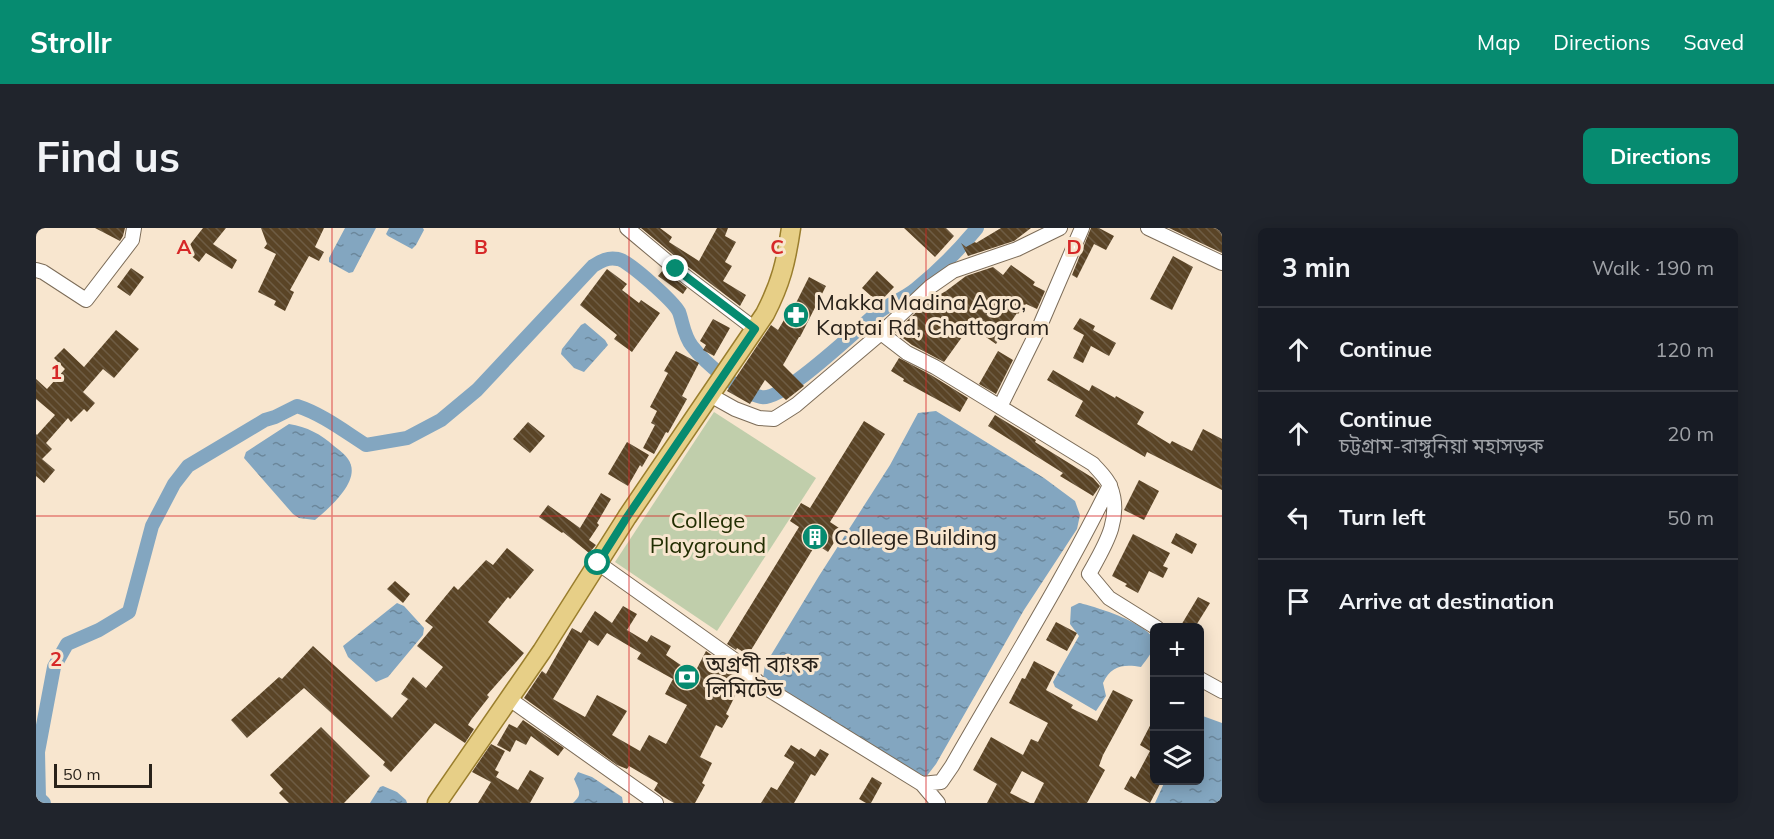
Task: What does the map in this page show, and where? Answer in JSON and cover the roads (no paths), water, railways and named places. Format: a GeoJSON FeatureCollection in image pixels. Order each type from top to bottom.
{"type":"FeatureCollection","features":[{"type":"Feature","properties":{"kind":"main road"},"geometry":{"type":"LineString","coordinates":[[437,803],[542,651],[627,517],[755,329],[777,290],[787,259],[790,228]]}},
{"type":"Feature","properties":{"kind":"street"},"geometry":{"type":"LineString","coordinates":[[36,270],[43,272],[86,300],[132,240],[134,228]]}},
{"type":"Feature","properties":{"kind":"street"},"geometry":{"type":"LineString","coordinates":[[627,228],[676,269],[755,329]]}},
{"type":"Feature","properties":{"kind":"street"},"geometry":{"type":"LineString","coordinates":[[711,394],[735,409],[759,418],[774,419],[796,405],[881,333],[930,287],[953,271],[1017,249],[1060,228]]}},
{"type":"Feature","properties":{"kind":"street"},"geometry":{"type":"LineString","coordinates":[[1000,406],[1039,328],[1082,228]]}},
{"type":"Feature","properties":{"kind":"street"},"geometry":{"type":"LineString","coordinates":[[1148,228],[1222,264]]}},
{"type":"Feature","properties":{"kind":"street"},"geometry":{"type":"LineString","coordinates":[[881,333],[907,352],[1093,464],[1110,485],[1115,512],[1109,538],[1089,574],[1109,598],[1150,623]]}},
{"type":"Feature","properties":{"kind":"street"},"geometry":{"type":"LineString","coordinates":[[922,784],[941,782],[952,765],[1087,530],[1110,485]]}},
{"type":"Feature","properties":{"kind":"street"},"geometry":{"type":"LineString","coordinates":[[598,563],[734,659],[760,684],[922,784],[938,803]]}},
{"type":"Feature","properties":{"kind":"street"},"geometry":{"type":"LineString","coordinates":[[1204,681],[1222,691]]}},
{"type":"Feature","properties":{"kind":"street"},"geometry":{"type":"LineString","coordinates":[[508,698],[656,803]]}},
{"type":"Feature","properties":{"kind":"water"},"geometry":{"type":"Polygon","coordinates":[[[345,228],[376,228],[353,272],[349,273],[329,262],[345,228]]]}},
{"type":"Feature","properties":{"kind":"water"},"geometry":{"type":"Polygon","coordinates":[[[389,228],[423,228],[424,230],[412,249],[388,236],[386,234],[389,228]]]}},
{"type":"Feature","properties":{"kind":"water"},"geometry":{"type":"Polygon","coordinates":[[[585,323],[608,345],[584,372],[574,368],[561,354],[562,349],[585,323]]]}},
{"type":"Feature","properties":{"kind":"water"},"geometry":{"type":"Polygon","coordinates":[[[936,411],[1044,478],[1075,501],[1080,515],[1077,529],[1024,610],[936,764],[926,777],[846,734],[763,678],[765,665],[890,465],[918,413],[936,411]]]}},
{"type":"Feature","properties":{"kind":"water"},"geometry":{"type":"Polygon","coordinates":[[[289,424],[308,429],[324,438],[345,455],[351,467],[351,476],[342,493],[315,520],[299,518],[293,514],[244,458],[246,452],[289,424]]]}},
{"type":"Feature","properties":{"kind":"water"},"geometry":{"type":"Polygon","coordinates":[[[397,603],[404,606],[424,628],[423,635],[388,677],[376,682],[348,657],[343,646],[397,603]]]}},
{"type":"Feature","properties":{"kind":"water"},"geometry":{"type":"Polygon","coordinates":[[[1079,603],[1110,612],[1135,623],[1150,634],[1150,654],[1141,667],[1123,666],[1110,673],[1103,683],[1106,696],[1096,711],[1055,687],[1053,682],[1079,636],[1070,624],[1071,607],[1079,603]]]}},
{"type":"Feature","properties":{"kind":"water"},"geometry":{"type":"Polygon","coordinates":[[[1204,716],[1222,723],[1222,803],[1155,803],[1163,785],[1204,785],[1204,716]]]}},
{"type":"Feature","properties":{"kind":"water"},"geometry":{"type":"Polygon","coordinates":[[[578,772],[592,777],[622,797],[623,803],[573,803],[579,795],[574,779],[578,772]]]}},
{"type":"Feature","properties":{"kind":"water"},"geometry":{"type":"Polygon","coordinates":[[[383,786],[397,792],[407,803],[370,803],[383,786]]]}},
{"type":"Feature","properties":{"kind":"waterway"},"geometry":{"type":"LineString","coordinates":[[44,803],[39,798],[38,752],[54,667],[67,644],[99,630],[129,612],[152,526],[174,484],[188,466],[265,420],[297,406],[324,418],[366,445],[407,438],[441,420],[477,390],[593,266],[611,259],[618,259],[631,266],[669,300],[679,312],[689,342],[714,368],[752,394],[761,397],[771,395],[802,377],[877,313],[916,289],[948,260],[977,228]]}},
{"type":"Feature","properties":{"kind":"place","name":"Makka Madina Agro, Kaptai Rd, Chattogram"},"geometry":{"type":"Point","coordinates":[796,315]}},
{"type":"Feature","properties":{"kind":"place","name":"College Building"},"geometry":{"type":"Point","coordinates":[815,537]}},
{"type":"Feature","properties":{"kind":"place","name":"অগ্রণী ব্যাংক লিমিটেড"},"geometry":{"type":"Point","coordinates":[687,677]}},
{"type":"Feature","properties":{"kind":"park label","name":"College Playground"},"geometry":{"type":"Point","coordinates":[708,532]}}]}
